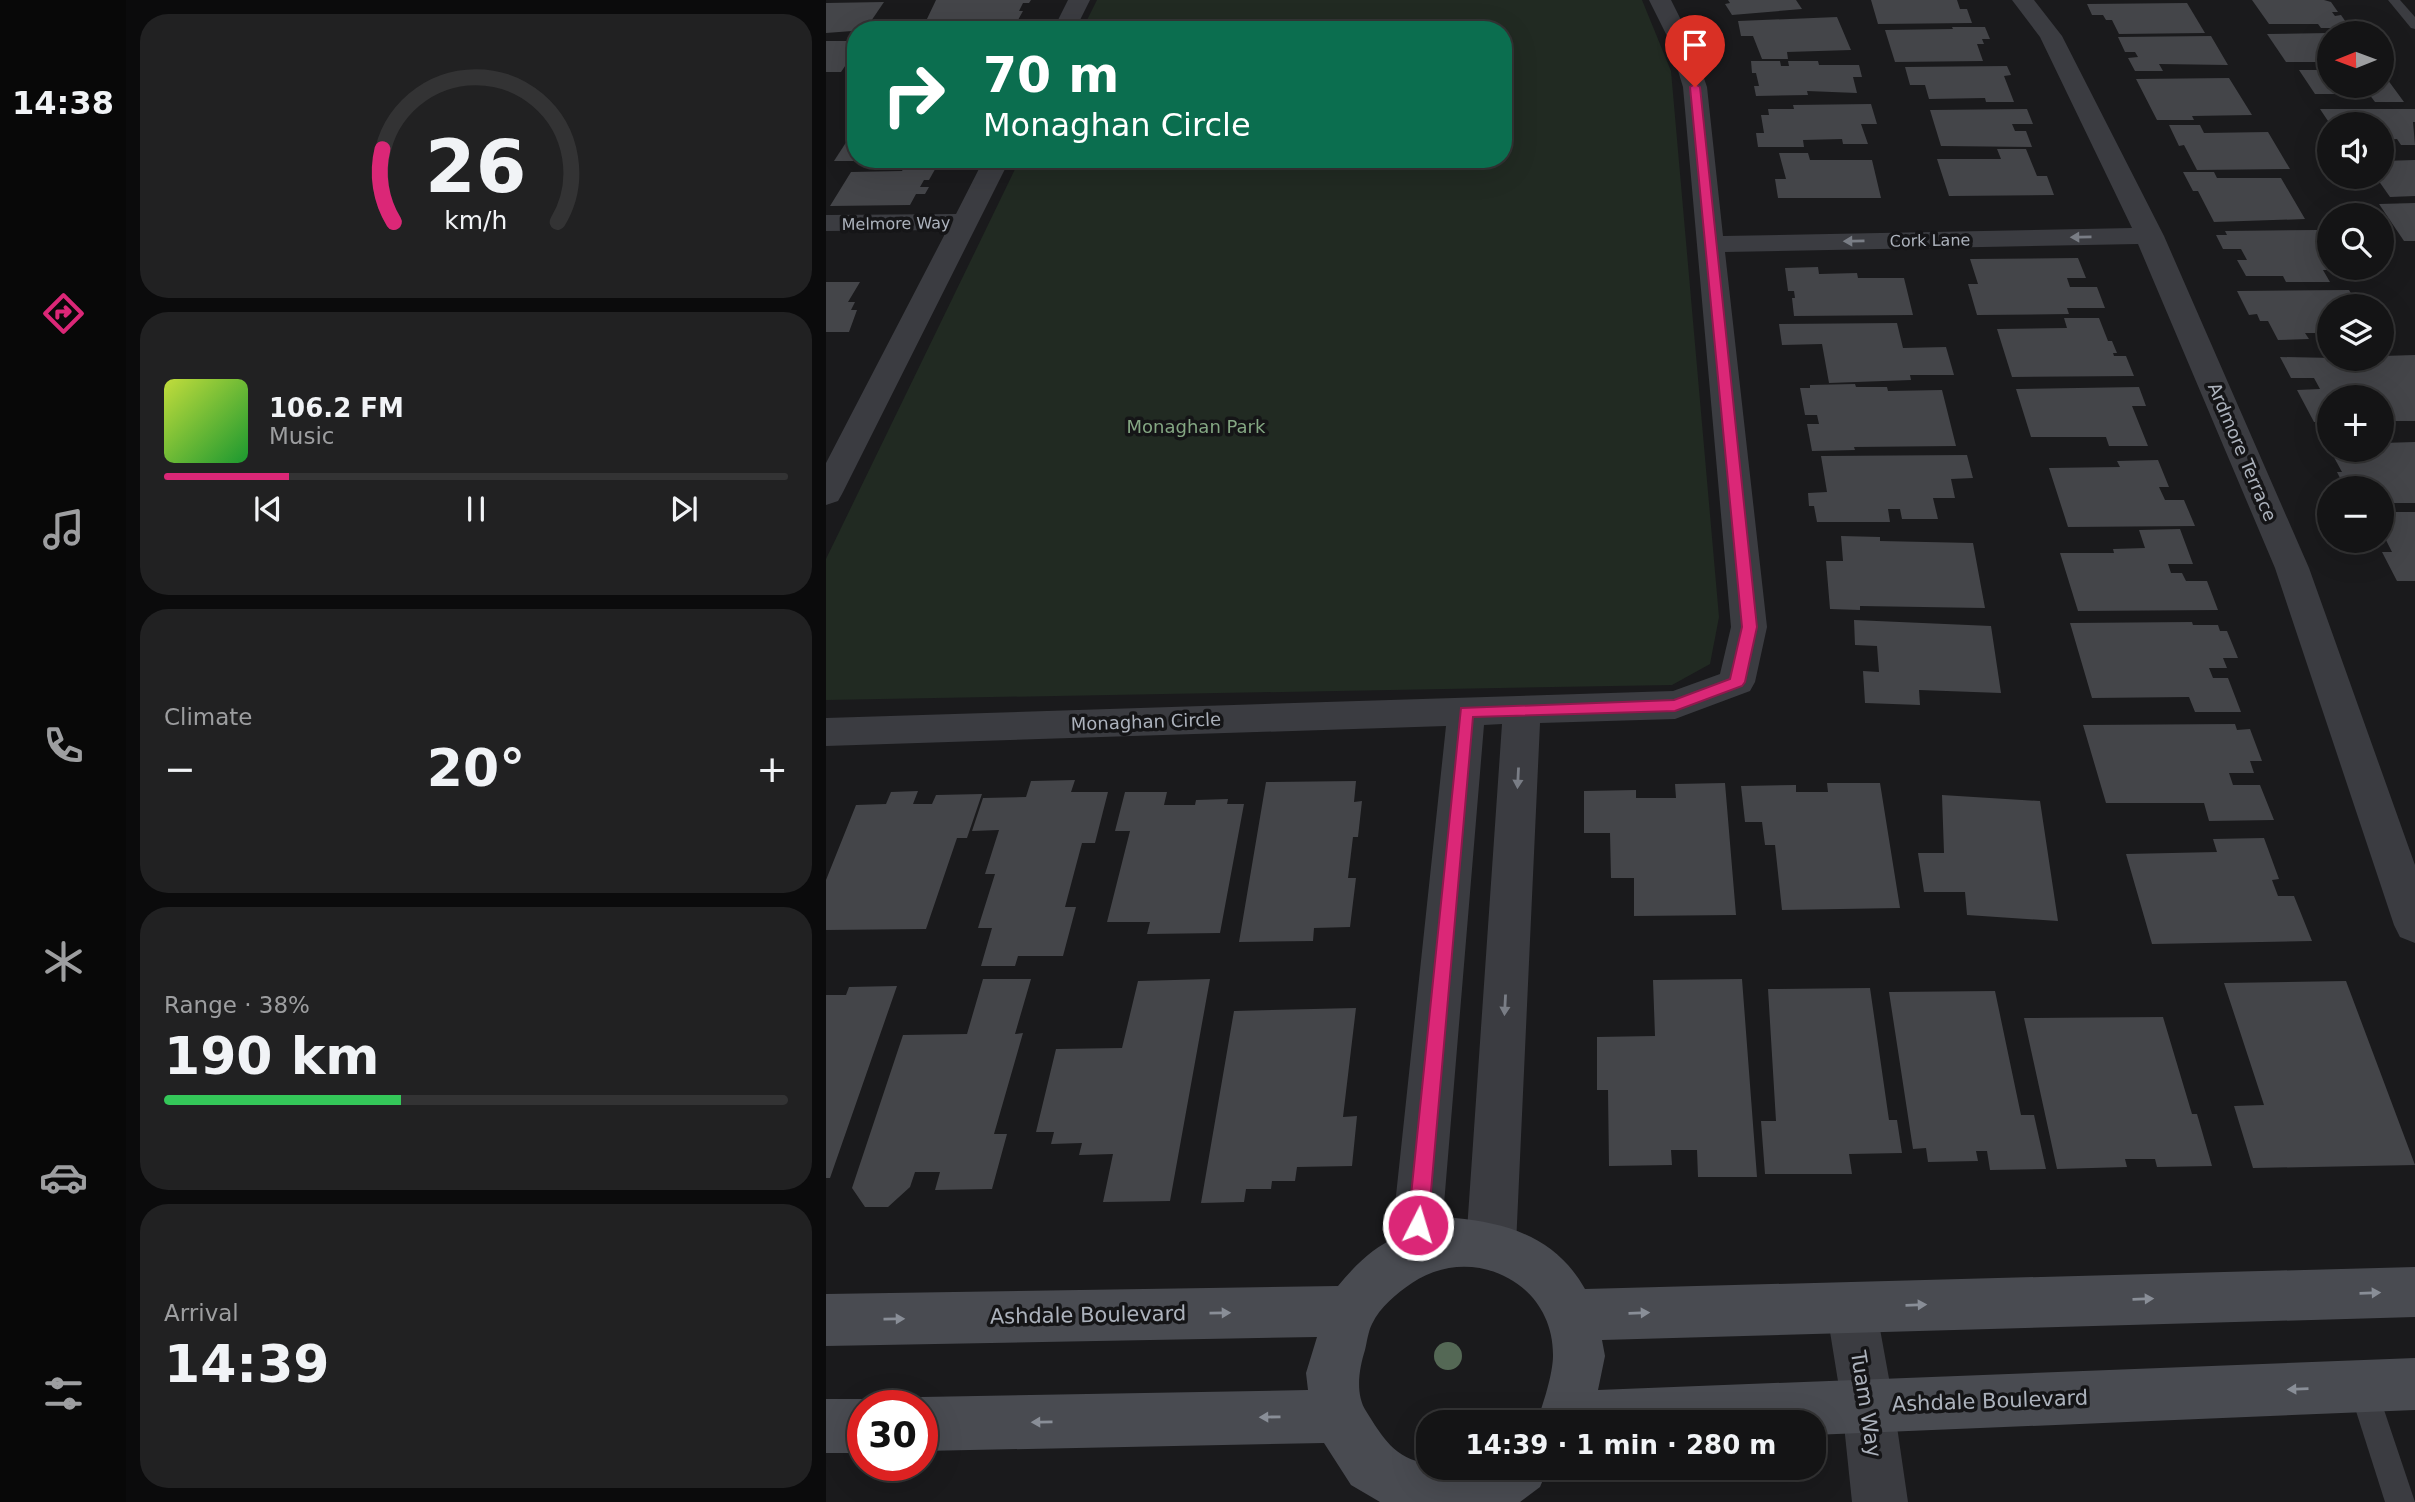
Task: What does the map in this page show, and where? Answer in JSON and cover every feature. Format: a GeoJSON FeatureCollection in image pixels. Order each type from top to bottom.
{"type":"FeatureCollection","features":[{"type":"Feature","properties":{"kind":"street"},"geometry":{"type":"LineString","coordinates":[[1068,21],[1079,0]]}},
{"type":"Feature","properties":{"kind":"street","name":"Monaghan Circle"},"geometry":{"type":"LineString","coordinates":[[826,732],[1675,705],[1737,682],[1749,627],[1718,227],[1695,87],[1679,38],[1660,0]]}},
{"type":"Feature","properties":{"kind":"street","name":"Ardmore Terrace"},"geometry":{"type":"LineString","coordinates":[[2023,0],[2051,36],[2144,225],[2292,568],[2415,925]]}},
{"type":"Feature","properties":{"kind":"street"},"geometry":{"type":"LineString","coordinates":[[826,494],[939,248],[965,222],[992,168]]}},
{"type":"Feature","properties":{"kind":"street","name":"Cork Lane"},"geometry":{"type":"LineString","coordinates":[[1805,217],[2144,225]]}},
{"type":"Feature","properties":{"kind":"street","name":"Melmore Way"},"geometry":{"type":"LineString","coordinates":[[826,223],[965,222]]}},
{"type":"Feature","properties":{"kind":"street","name":"Cork Lane"},"geometry":{"type":"LineString","coordinates":[[1718,227],[2144,225]]}},
{"type":"Feature","properties":{"kind":"street"},"geometry":{"type":"LineString","coordinates":[[1491,1245],[1522,710]]}},
{"type":"Feature","properties":{"kind":"street"},"geometry":{"type":"LineString","coordinates":[[1415,1252],[1466,712]]}},
{"type":"Feature","properties":{"kind":"street"},"geometry":{"type":"LineString","coordinates":[[1504,1480],[1452,1499],[1409,1488],[1370,1466],[1338,1416],[1332,1373],[1349,1311],[1377,1277],[1415,1252],[1455,1242],[1491,1245],[1529,1261],[1557,1289],[1571,1315],[1579,1356],[1566,1410]]}},
{"type":"Feature","properties":{"kind":"street"},"geometry":{"type":"LineString","coordinates":[[1571,1315],[2415,1292]]}},
{"type":"Feature","properties":{"kind":"street","name":"Tuam Way"},"geometry":{"type":"LineString","coordinates":[[1851,1307],[1868,1406],[1880,1502]]}},
{"type":"Feature","properties":{"kind":"street","name":"Ashdale Boulevard"},"geometry":{"type":"LineString","coordinates":[[826,1320],[1349,1311]]}},
{"type":"Feature","properties":{"kind":"street","name":"Ashdale Boulevard"},"geometry":{"type":"LineString","coordinates":[[1781,1410],[2415,1384]]}},
{"type":"Feature","properties":{"kind":"street"},"geometry":{"type":"LineString","coordinates":[[938,1424],[1338,1416]]}},
{"type":"Feature","properties":{"kind":"street"},"geometry":{"type":"LineString","coordinates":[[826,1426],[847,1426]]}},
{"type":"Feature","properties":{"kind":"lane"},"geometry":{"type":"LineString","coordinates":[[2394,0],[2415,25]]}},
{"type":"Feature","properties":{"kind":"lane"},"geometry":{"type":"LineString","coordinates":[[2362,1386],[2400,1502]]}},
{"type":"Feature","properties":{"kind":"green space","name":"Monaghan Park"},"geometry":{"type":"Polygon","coordinates":[[[1097,0],[1642,0],[1671,71],[1719,617],[1710,664],[1672,685],[826,700],[826,559],[1016,168],[1512,168],[1512,21],[1086,21],[1097,0]]]}},
{"type":"Feature","properties":{"kind":"building"},"geometry":{"type":"Polygon","coordinates":[[[936,0],[1031,0],[1029,3],[1023,3],[1019,11],[1023,11],[1018,20],[926,21],[936,0]]]}},
{"type":"Feature","properties":{"kind":"building"},"geometry":{"type":"Polygon","coordinates":[[[1728,0],[1796,0],[1802,9],[1732,15],[1725,4],[1730,3],[1728,0]]]}},
{"type":"Feature","properties":{"kind":"building"},"geometry":{"type":"Polygon","coordinates":[[[1871,0],[1957,0],[1960,9],[1967,9],[1972,23],[1878,24],[1871,0]]]}},
{"type":"Feature","properties":{"kind":"building"},"geometry":{"type":"Polygon","coordinates":[[[2252,0],[2324,0],[2331,2],[2338,12],[2332,12],[2335,16],[2341,15],[2345,21],[2317,21],[2317,24],[2269,24],[2252,0]]]}},
{"type":"Feature","properties":{"kind":"building"},"geometry":{"type":"Polygon","coordinates":[[[884,2],[871,21],[847,21],[847,31],[826,33],[826,3],[884,2]]]}},
{"type":"Feature","properties":{"kind":"building"},"geometry":{"type":"Polygon","coordinates":[[[2187,3],[2205,33],[2119,34],[2112,20],[2106,20],[2103,15],[2092,15],[2087,4],[2187,3]]]}},
{"type":"Feature","properties":{"kind":"building"},"geometry":{"type":"Polygon","coordinates":[[[1837,17],[1851,50],[1787,52],[1788,59],[1762,59],[1753,36],[1741,36],[1738,21],[1837,17]]]}},
{"type":"Feature","properties":{"kind":"building"},"geometry":{"type":"Polygon","coordinates":[[[1952,27],[1985,27],[1990,39],[1982,39],[1984,44],[1977,44],[1983,61],[1895,62],[1885,30],[1953,29],[1952,27]]]}},
{"type":"Feature","properties":{"kind":"building"},"geometry":{"type":"Polygon","coordinates":[[[2317,33],[2317,62],[2286,62],[2267,34],[2317,33]]]}},
{"type":"Feature","properties":{"kind":"building"},"geometry":{"type":"Polygon","coordinates":[[[2211,36],[2228,65],[2159,64],[2163,71],[2135,71],[2128,58],[2138,57],[2135,52],[2125,52],[2118,37],[2211,36]]]}},
{"type":"Feature","properties":{"kind":"building"},"geometry":{"type":"Polygon","coordinates":[[[826,41],[847,41],[847,63],[841,72],[826,72],[826,41]]]}},
{"type":"Feature","properties":{"kind":"building"},"geometry":{"type":"Polygon","coordinates":[[[1751,61],[1780,61],[1781,66],[1789,66],[1788,61],[1818,61],[1819,65],[1859,65],[1862,77],[1853,77],[1857,93],[1807,91],[1808,95],[1756,96],[1754,86],[1759,86],[1756,73],[1752,73],[1751,61]]]}},
{"type":"Feature","properties":{"kind":"building"},"geometry":{"type":"Polygon","coordinates":[[[2007,66],[2011,75],[2004,76],[2014,102],[1986,102],[1985,98],[1929,99],[1925,85],[1910,85],[1905,67],[2007,66]]]}},
{"type":"Feature","properties":{"kind":"building"},"geometry":{"type":"Polygon","coordinates":[[[2299,70],[2317,70],[2315,94],[2299,70]]]}},
{"type":"Feature","properties":{"kind":"building"},"geometry":{"type":"Polygon","coordinates":[[[2229,78],[2252,115],[2192,116],[2194,120],[2157,120],[2136,79],[2229,78]]]}},
{"type":"Feature","properties":{"kind":"building"},"geometry":{"type":"Polygon","coordinates":[[[2394,88],[2404,102],[2375,102],[2372,98],[2394,98],[2394,88]]]}},
{"type":"Feature","properties":{"kind":"building"},"geometry":{"type":"Polygon","coordinates":[[[1871,104],[1877,124],[1861,124],[1868,144],[1843,144],[1842,139],[1803,140],[1804,147],[1758,147],[1756,133],[1764,133],[1761,115],[1769,115],[1768,109],[1794,109],[1793,105],[1871,104]]]}},
{"type":"Feature","properties":{"kind":"building"},"geometry":{"type":"Polygon","coordinates":[[[2027,109],[2033,124],[2012,124],[2015,131],[2026,131],[2032,147],[1941,146],[1930,110],[2027,109]]]}},
{"type":"Feature","properties":{"kind":"building"},"geometry":{"type":"Polygon","coordinates":[[[2320,109],[2415,109],[2415,145],[2401,145],[2394,139],[2394,112],[2322,112],[2320,109]]]}},
{"type":"Feature","properties":{"kind":"building"},"geometry":{"type":"Polygon","coordinates":[[[2169,125],[2200,125],[2204,133],[2268,132],[2290,169],[2197,170],[2184,145],[2179,146],[2169,125]]]}},
{"type":"Feature","properties":{"kind":"building"},"geometry":{"type":"Polygon","coordinates":[[[847,141],[847,161],[834,161],[847,141]]]}},
{"type":"Feature","properties":{"kind":"building"},"geometry":{"type":"Polygon","coordinates":[[[1997,149],[2026,149],[2037,176],[2047,176],[2054,195],[1949,196],[1937,159],[2001,159],[1997,149]]]}},
{"type":"Feature","properties":{"kind":"building"},"geometry":{"type":"Polygon","coordinates":[[[1779,153],[1808,153],[1810,160],[1872,160],[1881,198],[1778,198],[1775,179],[1786,179],[1779,153]]]}},
{"type":"Feature","properties":{"kind":"building"},"geometry":{"type":"Polygon","coordinates":[[[2415,160],[2415,196],[2390,197],[2384,189],[2394,189],[2394,161],[2415,160]]]}},
{"type":"Feature","properties":{"kind":"building"},"geometry":{"type":"Polygon","coordinates":[[[904,168],[936,168],[929,180],[924,180],[920,187],[929,187],[925,194],[916,194],[910,205],[830,206],[851,172],[902,171],[904,168]]]}},
{"type":"Feature","properties":{"kind":"building"},"geometry":{"type":"Polygon","coordinates":[[[2183,172],[2214,172],[2217,178],[2281,178],[2305,219],[2214,222],[2198,191],[2193,191],[2183,172]]]}},
{"type":"Feature","properties":{"kind":"building"},"geometry":{"type":"Polygon","coordinates":[[[2415,203],[2415,241],[2404,241],[2394,226],[2394,204],[2415,203]]]}},
{"type":"Feature","properties":{"kind":"building"},"geometry":{"type":"Polygon","coordinates":[[[2317,230],[2317,280],[2330,282],[2286,282],[2283,276],[2246,276],[2237,260],[2247,260],[2241,249],[2223,249],[2216,235],[2227,235],[2225,231],[2317,230]]]}},
{"type":"Feature","properties":{"kind":"building"},"geometry":{"type":"Polygon","coordinates":[[[2078,258],[2086,278],[2067,278],[2070,287],[2097,287],[2105,308],[2067,308],[2069,314],[1977,315],[1968,284],[1978,284],[1970,259],[2078,258]]]}},
{"type":"Feature","properties":{"kind":"building"},"geometry":{"type":"Polygon","coordinates":[[[1818,267],[1819,274],[1857,273],[1858,278],[1904,278],[1913,315],[1794,316],[1794,291],[1788,291],[1785,268],[1818,267]]]}},
{"type":"Feature","properties":{"kind":"building"},"geometry":{"type":"Polygon","coordinates":[[[826,282],[860,282],[848,302],[855,302],[851,310],[857,310],[849,332],[826,332],[826,282]]]}},
{"type":"Feature","properties":{"kind":"building"},"geometry":{"type":"Polygon","coordinates":[[[2349,290],[2352,294],[2317,294],[2317,333],[2305,333],[2309,339],[2278,340],[2268,321],[2260,321],[2257,314],[2249,315],[2237,291],[2349,290]]]}},
{"type":"Feature","properties":{"kind":"building"},"geometry":{"type":"Polygon","coordinates":[[[2064,318],[2099,318],[2108,341],[2112,341],[2117,353],[2113,353],[2114,356],[2126,356],[2134,376],[2012,377],[1997,329],[2067,328],[2064,318]]]}},
{"type":"Feature","properties":{"kind":"building"},"geometry":{"type":"Polygon","coordinates":[[[1897,323],[1903,348],[1946,347],[1954,375],[1910,375],[1911,380],[1829,383],[1822,344],[1782,345],[1779,324],[1897,323]]]}},
{"type":"Feature","properties":{"kind":"building"},"geometry":{"type":"Polygon","coordinates":[[[2415,355],[2415,421],[2394,421],[2394,385],[2318,385],[2314,378],[2291,378],[2280,357],[2317,358],[2317,371],[2394,371],[2394,356],[2415,355]]]}},
{"type":"Feature","properties":{"kind":"building"},"geometry":{"type":"Polygon","coordinates":[[[1855,384],[1856,387],[1887,387],[1888,391],[1942,390],[1956,446],[1854,447],[1855,450],[1812,451],[1807,424],[1819,424],[1817,415],[1805,415],[1800,388],[1810,388],[1810,385],[1855,384]]]}},
{"type":"Feature","properties":{"kind":"building"},"geometry":{"type":"Polygon","coordinates":[[[2139,387],[2146,406],[2132,406],[2148,446],[2109,446],[2106,437],[2031,437],[2016,389],[2139,387]]]}},
{"type":"Feature","properties":{"kind":"building"},"geometry":{"type":"Polygon","coordinates":[[[2317,389],[2317,422],[2314,422],[2297,390],[2317,389]]]}},
{"type":"Feature","properties":{"kind":"building"},"geometry":{"type":"Polygon","coordinates":[[[2415,442],[2415,503],[2394,503],[2394,476],[2339,476],[2337,472],[2342,472],[2337,462],[2394,462],[2394,443],[2415,442]]]}},
{"type":"Feature","properties":{"kind":"building"},"geometry":{"type":"Polygon","coordinates":[[[1967,455],[1973,478],[1951,479],[1955,498],[1933,498],[1938,519],[1902,519],[1900,509],[1888,509],[1890,522],[1817,522],[1814,506],[1809,506],[1808,493],[1827,492],[1821,456],[1967,455]]]}},
{"type":"Feature","properties":{"kind":"building"},"geometry":{"type":"Polygon","coordinates":[[[2158,460],[2169,487],[2159,487],[2165,500],[2184,500],[2195,526],[2068,527],[2049,468],[2120,467],[2117,461],[2158,460]]]}},
{"type":"Feature","properties":{"kind":"building"},"geometry":{"type":"Polygon","coordinates":[[[2394,512],[2415,512],[2415,581],[2397,581],[2383,553],[2394,553],[2394,512]]]}},
{"type":"Feature","properties":{"kind":"building"},"geometry":{"type":"Polygon","coordinates":[[[2180,529],[2193,564],[2168,564],[2171,573],[2182,573],[2186,581],[2207,581],[2218,610],[2078,611],[2060,553],[2114,553],[2113,549],[2145,548],[2139,530],[2180,529]]]}},
{"type":"Feature","properties":{"kind":"building"},"geometry":{"type":"Polygon","coordinates":[[[1841,536],[1880,537],[1880,541],[1973,543],[1985,608],[1860,606],[1860,610],[1830,609],[1826,561],[1843,561],[1841,536]]]}},
{"type":"Feature","properties":{"kind":"building"},"geometry":{"type":"Polygon","coordinates":[[[1854,620],[1991,626],[2001,693],[1919,690],[1920,705],[1865,703],[1863,671],[1879,672],[1877,646],[1855,645],[1854,620]]]}},
{"type":"Feature","properties":{"kind":"building"},"geometry":{"type":"Polygon","coordinates":[[[2192,622],[2193,625],[2218,625],[2220,631],[2227,631],[2238,658],[2223,658],[2227,668],[2209,668],[2213,678],[2228,678],[2241,712],[2195,712],[2189,697],[2092,698],[2070,623],[2192,622]]]}},
{"type":"Feature","properties":{"kind":"building"},"geometry":{"type":"Polygon","coordinates":[[[2235,724],[2237,730],[2250,729],[2262,761],[2250,761],[2254,773],[2229,773],[2233,785],[2260,785],[2274,820],[2209,821],[2204,803],[2106,803],[2083,725],[2235,724]]]}},
{"type":"Feature","properties":{"kind":"building"},"geometry":{"type":"Polygon","coordinates":[[[1075,780],[1071,792],[1108,792],[1095,843],[1082,843],[1065,907],[1076,907],[1063,956],[1018,956],[1015,966],[981,966],[992,928],[978,928],[995,874],[985,874],[999,830],[972,831],[983,798],[1026,797],[1031,781],[1075,780]]]}},
{"type":"Feature","properties":{"kind":"building"},"geometry":{"type":"Polygon","coordinates":[[[1356,781],[1354,802],[1362,801],[1358,837],[1353,837],[1348,878],[1356,878],[1350,927],[1314,928],[1313,941],[1239,942],[1266,782],[1356,781]]]}},
{"type":"Feature","properties":{"kind":"building"},"geometry":{"type":"Polygon","coordinates":[[[1725,783],[1736,915],[1634,916],[1634,878],[1611,878],[1610,833],[1584,833],[1584,791],[1636,790],[1636,798],[1676,798],[1675,784],[1725,783]]]}},
{"type":"Feature","properties":{"kind":"building"},"geometry":{"type":"Polygon","coordinates":[[[1827,783],[1880,783],[1900,908],[1782,910],[1775,845],[1765,845],[1762,822],[1745,822],[1741,786],[1796,785],[1796,792],[1828,792],[1827,783]]]}},
{"type":"Feature","properties":{"kind":"building"},"geometry":{"type":"Polygon","coordinates":[[[918,791],[913,804],[932,804],[936,795],[982,794],[967,838],[957,838],[926,929],[826,930],[826,880],[856,805],[886,804],[891,792],[918,791]]]}},
{"type":"Feature","properties":{"kind":"building"},"geometry":{"type":"Polygon","coordinates":[[[1125,792],[1167,792],[1164,805],[1195,805],[1196,800],[1228,799],[1227,804],[1244,804],[1220,933],[1147,934],[1150,922],[1107,922],[1130,831],[1115,831],[1125,792]]]}},
{"type":"Feature","properties":{"kind":"building"},"geometry":{"type":"Polygon","coordinates":[[[1942,795],[2040,801],[2058,921],[1967,915],[1965,892],[1924,892],[1918,853],[1944,853],[1942,795]]]}},
{"type":"Feature","properties":{"kind":"building"},"geometry":{"type":"Polygon","coordinates":[[[2264,838],[2279,879],[2272,880],[2278,896],[2294,896],[2312,941],[2152,944],[2126,854],[2217,852],[2213,839],[2264,838]]]}},
{"type":"Feature","properties":{"kind":"building"},"geometry":{"type":"Polygon","coordinates":[[[983,979],[1031,979],[1015,1034],[1023,1033],[994,1134],[1007,1134],[992,1189],[935,1190],[940,1172],[915,1172],[910,1187],[888,1207],[865,1207],[852,1188],[903,1035],[967,1034],[983,979]]]}},
{"type":"Feature","properties":{"kind":"building"},"geometry":{"type":"Polygon","coordinates":[[[1210,979],[1170,1201],[1103,1202],[1113,1154],[1079,1155],[1082,1143],[1051,1144],[1054,1132],[1036,1132],[1056,1049],[1122,1048],[1138,981],[1210,979]]]}},
{"type":"Feature","properties":{"kind":"building"},"geometry":{"type":"Polygon","coordinates":[[[1742,979],[1757,1177],[1698,1177],[1697,1150],[1671,1150],[1672,1165],[1609,1166],[1608,1090],[1597,1090],[1597,1037],[1655,1036],[1653,980],[1742,979]]]}},
{"type":"Feature","properties":{"kind":"building"},"geometry":{"type":"Polygon","coordinates":[[[2346,981],[2415,1165],[2253,1168],[2234,1106],[2264,1105],[2224,983],[2346,981]]]}},
{"type":"Feature","properties":{"kind":"building"},"geometry":{"type":"Polygon","coordinates":[[[897,986],[830,1178],[826,1178],[826,995],[846,995],[849,987],[897,986]]]}},
{"type":"Feature","properties":{"kind":"building"},"geometry":{"type":"Polygon","coordinates":[[[1870,988],[1889,1120],[1897,1120],[1902,1153],[1849,1154],[1852,1174],[1765,1174],[1761,1121],[1776,1121],[1768,989],[1870,988]]]}},
{"type":"Feature","properties":{"kind":"building"},"geometry":{"type":"Polygon","coordinates":[[[1995,991],[2021,1115],[2034,1115],[2046,1169],[1990,1170],[1987,1151],[1976,1151],[1978,1161],[1928,1162],[1926,1148],[1913,1149],[1889,992],[1995,991]]]}},
{"type":"Feature","properties":{"kind":"building"},"geometry":{"type":"Polygon","coordinates":[[[1356,1008],[1343,1117],[1357,1116],[1352,1166],[1297,1167],[1295,1181],[1272,1181],[1271,1189],[1246,1189],[1244,1202],[1201,1203],[1234,1011],[1356,1008]]]}},
{"type":"Feature","properties":{"kind":"building"},"geometry":{"type":"Polygon","coordinates":[[[2163,1017],[2192,1114],[2197,1114],[2212,1166],[2157,1167],[2155,1159],[2125,1159],[2127,1167],[2057,1169],[2024,1018],[2163,1017]]]}},
{"type":"Feature","properties":{"kind":"route"},"geometry":{"type":"LineString","coordinates":[[1418,1225],[1466,712],[1675,705],[1737,682],[1749,627],[1695,87]]}}]}
